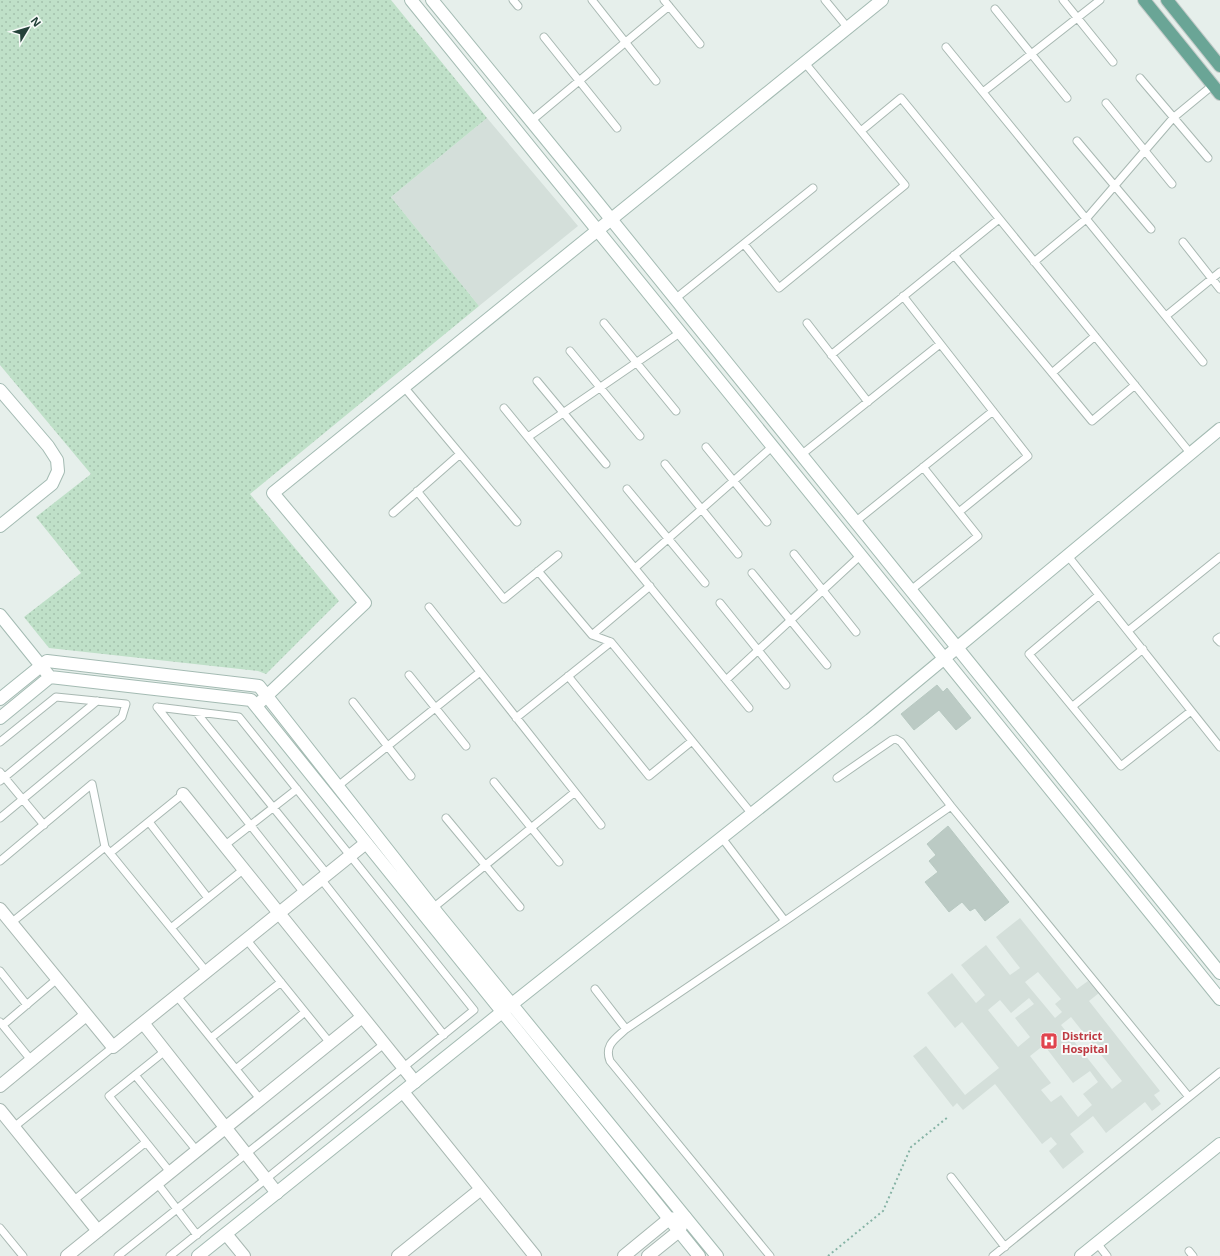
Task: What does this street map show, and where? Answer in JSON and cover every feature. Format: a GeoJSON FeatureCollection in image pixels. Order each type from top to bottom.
{"type":"FeatureCollection","features":[{"type":"Feature","properties":{"kind":"main road"},"geometry":{"type":"LineString","coordinates":[[1144,0],[1217,89]]}},
{"type":"Feature","properties":{"kind":"main road"},"geometry":{"type":"LineString","coordinates":[[1167,0],[1220,66]]}},
{"type":"Feature","properties":{"kind":"street"},"geometry":{"type":"LineString","coordinates":[[412,0],[1220,999]]}},
{"type":"Feature","properties":{"kind":"street"},"geometry":{"type":"LineString","coordinates":[[256,706],[365,603],[272,493],[882,0]]}},
{"type":"Feature","properties":{"kind":"street"},"geometry":{"type":"LineString","coordinates":[[434,1],[1220,973]]}},
{"type":"Feature","properties":{"kind":"street"},"geometry":{"type":"LineString","coordinates":[[0,390],[48,446],[57,460],[58,471],[52,484],[0,526]]}},
{"type":"Feature","properties":{"kind":"street"},"geometry":{"type":"LineString","coordinates":[[198,1256],[507,1008],[870,720],[1220,429]]}},
{"type":"Feature","properties":{"kind":"street"},"geometry":{"type":"LineString","coordinates":[[0,614],[50,677],[251,700],[366,843],[685,1217],[716,1256]]}},
{"type":"Feature","properties":{"kind":"street"},"geometry":{"type":"LineString","coordinates":[[0,699],[47,661],[259,686],[433,908],[507,1008],[678,1231],[699,1256]]}},
{"type":"Feature","properties":{"kind":"street"},"geometry":{"type":"LineString","coordinates":[[0,718],[50,677]]}},
{"type":"Feature","properties":{"kind":"street"},"geometry":{"type":"LineString","coordinates":[[183,794],[415,1082]]}},
{"type":"Feature","properties":{"kind":"street"},"geometry":{"type":"LineString","coordinates":[[1,912],[113,1047],[366,843]]}},
{"type":"Feature","properties":{"kind":"street"},"geometry":{"type":"LineString","coordinates":[[0,1086],[86,1015]]}},
{"type":"Feature","properties":{"kind":"street"},"geometry":{"type":"LineString","coordinates":[[67,1256],[362,1017]]}},
{"type":"Feature","properties":{"kind":"street"},"geometry":{"type":"LineString","coordinates":[[143,1023],[277,1192]]}},
{"type":"Feature","properties":{"kind":"street"},"geometry":{"type":"LineString","coordinates":[[403,1092],[535,1256]]}},
{"type":"Feature","properties":{"kind":"street"},"geometry":{"type":"LineString","coordinates":[[0,1110],[98,1231]]}},
{"type":"Feature","properties":{"kind":"street"},"geometry":{"type":"LineString","coordinates":[[1081,1256],[1220,1144]]}},
{"type":"Feature","properties":{"kind":"street"},"geometry":{"type":"LineString","coordinates":[[398,1256],[481,1189]]}},
{"type":"Feature","properties":{"kind":"street"},"geometry":{"type":"LineString","coordinates":[[624,1256],[669,1219],[685,1217]]}},
{"type":"Feature","properties":{"kind":"street"},"geometry":{"type":"LineString","coordinates":[[648,1256],[678,1231],[685,1217]]}},
{"type":"Feature","properties":{"kind":"street"},"geometry":{"type":"LineString","coordinates":[[226,1234],[244,1256]]}},
{"type":"Feature","properties":{"kind":"lane"},"geometry":{"type":"LineString","coordinates":[[513,0],[518,6]]}},
{"type":"Feature","properties":{"kind":"lane"},"geometry":{"type":"LineString","coordinates":[[592,0],[656,80]]}},
{"type":"Feature","properties":{"kind":"lane"},"geometry":{"type":"LineString","coordinates":[[664,0],[700,44]]}},
{"type":"Feature","properties":{"kind":"lane"},"geometry":{"type":"LineString","coordinates":[[825,0],[848,28]]}},
{"type":"Feature","properties":{"kind":"lane"},"geometry":{"type":"LineString","coordinates":[[1063,0],[1113,62]]}},
{"type":"Feature","properties":{"kind":"lane"},"geometry":{"type":"LineString","coordinates":[[983,92],[1100,0]]}},
{"type":"Feature","properties":{"kind":"lane"},"geometry":{"type":"LineString","coordinates":[[531,121],[669,6]]}},
{"type":"Feature","properties":{"kind":"lane"},"geometry":{"type":"LineString","coordinates":[[995,9],[1067,98]]}},
{"type":"Feature","properties":{"kind":"lane"},"geometry":{"type":"LineString","coordinates":[[544,38],[617,128]]}},
{"type":"Feature","properties":{"kind":"lane"},"geometry":{"type":"LineString","coordinates":[[946,47],[1203,362]]}},
{"type":"Feature","properties":{"kind":"lane"},"geometry":{"type":"LineString","coordinates":[[744,244],[779,288],[905,185],[805,63]]}},
{"type":"Feature","properties":{"kind":"lane"},"geometry":{"type":"LineString","coordinates":[[1140,78],[1208,158]]}},
{"type":"Feature","properties":{"kind":"lane"},"geometry":{"type":"LineString","coordinates":[[1034,262],[1086,219],[1173,118],[1217,89]]}},
{"type":"Feature","properties":{"kind":"lane"},"geometry":{"type":"LineString","coordinates":[[861,131],[901,98],[1191,454]]}},
{"type":"Feature","properties":{"kind":"lane"},"geometry":{"type":"LineString","coordinates":[[1106,102],[1172,184]]}},
{"type":"Feature","properties":{"kind":"lane"},"geometry":{"type":"LineString","coordinates":[[1077,141],[1151,229]]}},
{"type":"Feature","properties":{"kind":"lane"},"geometry":{"type":"LineString","coordinates":[[675,299],[813,188]]}},
{"type":"Feature","properties":{"kind":"lane"},"geometry":{"type":"LineString","coordinates":[[831,355],[999,218]]}},
{"type":"Feature","properties":{"kind":"lane"},"geometry":{"type":"LineString","coordinates":[[1183,242],[1220,289]]}},
{"type":"Feature","properties":{"kind":"lane"},"geometry":{"type":"LineString","coordinates":[[954,255],[1092,421],[1135,385]]}},
{"type":"Feature","properties":{"kind":"lane"},"geometry":{"type":"LineString","coordinates":[[1166,316],[1220,272]]}},
{"type":"Feature","properties":{"kind":"lane"},"geometry":{"type":"LineString","coordinates":[[903,296],[1028,456],[959,512]]}},
{"type":"Feature","properties":{"kind":"lane"},"geometry":{"type":"LineString","coordinates":[[604,323],[676,411]]}},
{"type":"Feature","properties":{"kind":"lane"},"geometry":{"type":"LineString","coordinates":[[807,323],[868,402]]}},
{"type":"Feature","properties":{"kind":"lane"},"geometry":{"type":"LineString","coordinates":[[528,437],[681,332]]}},
{"type":"Feature","properties":{"kind":"lane"},"geometry":{"type":"LineString","coordinates":[[1052,373],[1095,336]]}},
{"type":"Feature","properties":{"kind":"lane"},"geometry":{"type":"LineString","coordinates":[[801,455],[940,344]]}},
{"type":"Feature","properties":{"kind":"lane"},"geometry":{"type":"LineString","coordinates":[[570,351],[640,436]]}},
{"type":"Feature","properties":{"kind":"lane"},"geometry":{"type":"LineString","coordinates":[[538,381],[606,464]]}},
{"type":"Feature","properties":{"kind":"lane"},"geometry":{"type":"LineString","coordinates":[[404,387],[517,522]]}},
{"type":"Feature","properties":{"kind":"lane"},"geometry":{"type":"LineString","coordinates":[[504,408],[749,708]]}},
{"type":"Feature","properties":{"kind":"lane"},"geometry":{"type":"LineString","coordinates":[[855,522],[993,411]]}},
{"type":"Feature","properties":{"kind":"lane"},"geometry":{"type":"LineString","coordinates":[[635,568],[773,446]]}},
{"type":"Feature","properties":{"kind":"lane"},"geometry":{"type":"LineString","coordinates":[[706,447],[767,522]]}},
{"type":"Feature","properties":{"kind":"lane"},"geometry":{"type":"LineString","coordinates":[[393,512],[460,454]]}},
{"type":"Feature","properties":{"kind":"lane"},"geometry":{"type":"LineString","coordinates":[[665,464],[738,554]]}},
{"type":"Feature","properties":{"kind":"lane"},"geometry":{"type":"LineString","coordinates":[[910,590],[978,536],[923,468]]}},
{"type":"Feature","properties":{"kind":"lane"},"geometry":{"type":"LineString","coordinates":[[627,490],[705,583]]}},
{"type":"Feature","properties":{"kind":"lane"},"geometry":{"type":"LineString","coordinates":[[417,491],[504,599],[558,555]]}},
{"type":"Feature","properties":{"kind":"lane"},"geometry":{"type":"LineString","coordinates":[[794,554],[856,632]]}},
{"type":"Feature","properties":{"kind":"lane"},"geometry":{"type":"LineString","coordinates":[[726,680],[861,555]]}},
{"type":"Feature","properties":{"kind":"lane"},"geometry":{"type":"LineString","coordinates":[[1068,556],[1220,747]]}},
{"type":"Feature","properties":{"kind":"lane"},"geometry":{"type":"LineString","coordinates":[[1128,631],[1220,557]]}},
{"type":"Feature","properties":{"kind":"lane"},"geometry":{"type":"LineString","coordinates":[[538,571],[592,635],[611,642],[752,814]]}},
{"type":"Feature","properties":{"kind":"lane"},"geometry":{"type":"LineString","coordinates":[[752,573],[826,665]]}},
{"type":"Feature","properties":{"kind":"lane"},"geometry":{"type":"LineString","coordinates":[[592,635],[650,586]]}},
{"type":"Feature","properties":{"kind":"lane"},"geometry":{"type":"LineString","coordinates":[[1100,595],[1029,654],[1122,766],[1192,711]]}},
{"type":"Feature","properties":{"kind":"lane"},"geometry":{"type":"LineString","coordinates":[[720,603],[786,686]]}},
{"type":"Feature","properties":{"kind":"lane"},"geometry":{"type":"LineString","coordinates":[[429,607],[601,825]]}},
{"type":"Feature","properties":{"kind":"lane"},"geometry":{"type":"LineString","coordinates":[[1220,636],[1217,639],[1220,642]]}},
{"type":"Feature","properties":{"kind":"lane"},"geometry":{"type":"LineString","coordinates":[[516,718],[611,642]]}},
{"type":"Feature","properties":{"kind":"lane"},"geometry":{"type":"LineString","coordinates":[[1073,706],[1143,649]]}},
{"type":"Feature","properties":{"kind":"lane"},"geometry":{"type":"LineString","coordinates":[[338,786],[480,672]]}},
{"type":"Feature","properties":{"kind":"lane"},"geometry":{"type":"LineString","coordinates":[[409,675],[466,746]]}},
{"type":"Feature","properties":{"kind":"lane"},"geometry":{"type":"LineString","coordinates":[[568,676],[649,776],[692,741]]}},
{"type":"Feature","properties":{"kind":"lane"},"geometry":{"type":"LineString","coordinates":[[0,742],[56,697],[126,704],[122,717],[0,818]]}},
{"type":"Feature","properties":{"kind":"lane"},"geometry":{"type":"LineString","coordinates":[[44,825],[2,777],[97,701]]}},
{"type":"Feature","properties":{"kind":"lane"},"geometry":{"type":"LineString","coordinates":[[353,702],[411,776]]}},
{"type":"Feature","properties":{"kind":"lane"},"geometry":{"type":"LineString","coordinates":[[170,1256],[474,1010],[239,717],[157,707],[304,893]]}},
{"type":"Feature","properties":{"kind":"lane"},"geometry":{"type":"LineString","coordinates":[[196,712],[273,808],[444,1034]]}},
{"type":"Feature","properties":{"kind":"lane"},"geometry":{"type":"LineString","coordinates":[[838,778],[892,740],[896,739],[901,742],[951,806],[1189,1097]]}},
{"type":"Feature","properties":{"kind":"lane"},"geometry":{"type":"LineString","coordinates":[[494,782],[559,862]]}},
{"type":"Feature","properties":{"kind":"lane"},"geometry":{"type":"LineString","coordinates":[[0,861],[92,784],[105,847],[206,971]]}},
{"type":"Feature","properties":{"kind":"lane"},"geometry":{"type":"LineString","coordinates":[[224,846],[297,789]]}},
{"type":"Feature","properties":{"kind":"lane"},"geometry":{"type":"LineString","coordinates":[[433,908],[575,792]]}},
{"type":"Feature","properties":{"kind":"lane"},"geometry":{"type":"LineString","coordinates":[[110,853],[183,794]]}},
{"type":"Feature","properties":{"kind":"lane"},"geometry":{"type":"LineString","coordinates":[[770,1256],[610,1061],[608,1050],[610,1045],[626,1029],[951,806]]}},
{"type":"Feature","properties":{"kind":"lane"},"geometry":{"type":"LineString","coordinates":[[446,818],[520,907]]}},
{"type":"Feature","properties":{"kind":"lane"},"geometry":{"type":"LineString","coordinates":[[149,822],[208,898]]}},
{"type":"Feature","properties":{"kind":"lane"},"geometry":{"type":"LineString","coordinates":[[722,838],[785,921]]}},
{"type":"Feature","properties":{"kind":"lane"},"geometry":{"type":"LineString","coordinates":[[11,923],[105,847]]}},
{"type":"Feature","properties":{"kind":"lane"},"geometry":{"type":"LineString","coordinates":[[171,928],[244,869]]}},
{"type":"Feature","properties":{"kind":"lane"},"geometry":{"type":"LineString","coordinates":[[246,939],[330,1043]]}},
{"type":"Feature","properties":{"kind":"lane"},"geometry":{"type":"LineString","coordinates":[[0,971],[27,1005]]}},
{"type":"Feature","properties":{"kind":"lane"},"geometry":{"type":"LineString","coordinates":[[31,1060],[1,1024],[27,1005],[57,979]]}},
{"type":"Feature","properties":{"kind":"lane"},"geometry":{"type":"LineString","coordinates":[[210,1038],[281,982]]}},
{"type":"Feature","properties":{"kind":"lane"},"geometry":{"type":"LineString","coordinates":[[594,989],[626,1029]]}},
{"type":"Feature","properties":{"kind":"lane"},"geometry":{"type":"LineString","coordinates":[[176,995],[260,1100]]}},
{"type":"Feature","properties":{"kind":"lane"},"geometry":{"type":"LineString","coordinates":[[236,1069],[305,1012]]}},
{"type":"Feature","properties":{"kind":"lane"},"geometry":{"type":"LineString","coordinates":[[118,1256],[384,1044]]}},
{"type":"Feature","properties":{"kind":"lane"},"geometry":{"type":"LineString","coordinates":[[14,1127],[113,1047]]}},
{"type":"Feature","properties":{"kind":"lane"},"geometry":{"type":"LineString","coordinates":[[165,1051],[109,1096],[170,1172]]}},
{"type":"Feature","properties":{"kind":"lane"},"geometry":{"type":"LineString","coordinates":[[993,1256],[1220,1072]]}},
{"type":"Feature","properties":{"kind":"lane"},"geometry":{"type":"LineString","coordinates":[[135,1074],[197,1150]]}},
{"type":"Feature","properties":{"kind":"lane"},"geometry":{"type":"LineString","coordinates":[[73,1200],[146,1142]]}},
{"type":"Feature","properties":{"kind":"lane"},"geometry":{"type":"LineString","coordinates":[[951,1177],[1005,1247]]}},
{"type":"Feature","properties":{"kind":"lane"},"geometry":{"type":"LineString","coordinates":[[157,1183],[197,1235]]}},
{"type":"Feature","properties":{"kind":"lane"},"geometry":{"type":"LineString","coordinates":[[0,1228],[23,1256]]}},
{"type":"Feature","properties":{"kind":"lane"},"geometry":{"type":"LineString","coordinates":[[1097,1243],[1108,1256]]}},
{"type":"Feature","properties":{"kind":"path"},"geometry":{"type":"LineString","coordinates":[[828,1256],[883,1211],[911,1148],[948,1117]]}},
{"type":"Feature","properties":{"kind":"shaded area"},"geometry":{"type":"Polygon","coordinates":[[[487,118],[578,226],[479,306],[391,197],[487,118]]]}},
{"type":"Feature","properties":{"kind":"shaded area","name":"District Hospital"},"geometry":{"type":"Polygon","coordinates":[[[1020,918],[1077,989],[1088,981],[1099,993],[1089,1001],[1160,1091],[1154,1095],[1161,1104],[1152,1111],[1145,1102],[1106,1133],[1093,1116],[1070,1134],[1084,1152],[1063,1169],[1049,1151],[1057,1144],[1051,1137],[1042,1144],[995,1084],[963,1110],[957,1103],[953,1107],[913,1056],[926,1046],[965,1095],[999,1068],[962,1022],[955,1028],[927,993],[952,973],[976,1003],[985,995],[961,965],[986,945],[1010,975],[1020,968],[996,937],[1020,918]],[[1038,972],[1025,982],[1055,1018],[1062,1012],[1055,1004],[1061,999],[1038,972]],[[1029,998],[1011,1013],[1000,1000],[988,1010],[1018,1047],[1030,1037],[1015,1018],[1034,1004],[1029,998]],[[1071,1017],[1061,1025],[1112,1089],[1122,1081],[1071,1017]],[[1044,1045],[1030,1056],[1051,1083],[1041,1090],[1051,1102],[1061,1095],[1078,1117],[1092,1105],[1083,1094],[1098,1082],[1090,1071],[1073,1083],[1044,1045]]]}},
{"type":"Feature","properties":{"kind":"green space"},"geometry":{"type":"Polygon","coordinates":[[[0,0],[391,0],[487,118],[391,197],[479,306],[250,494],[339,601],[266,674],[258,671],[49,648],[24,617],[81,573],[36,517],[91,474],[0,365],[0,0]]]}},
{"type":"Feature","properties":{"kind":"building"},"geometry":{"type":"Polygon","coordinates":[[[937,685],[943,692],[947,688],[971,718],[956,730],[939,710],[914,730],[901,714],[937,685]]]}},
{"type":"Feature","properties":{"kind":"building"},"geometry":{"type":"Polygon","coordinates":[[[948,826],[1009,902],[985,921],[975,908],[970,911],[962,902],[949,912],[925,882],[938,872],[929,861],[936,855],[927,844],[948,826]]]}},
{"type":"Feature","properties":{"kind":"place","name":"District Hospital"},"geometry":{"type":"Point","coordinates":[1049,1041]}}]}
